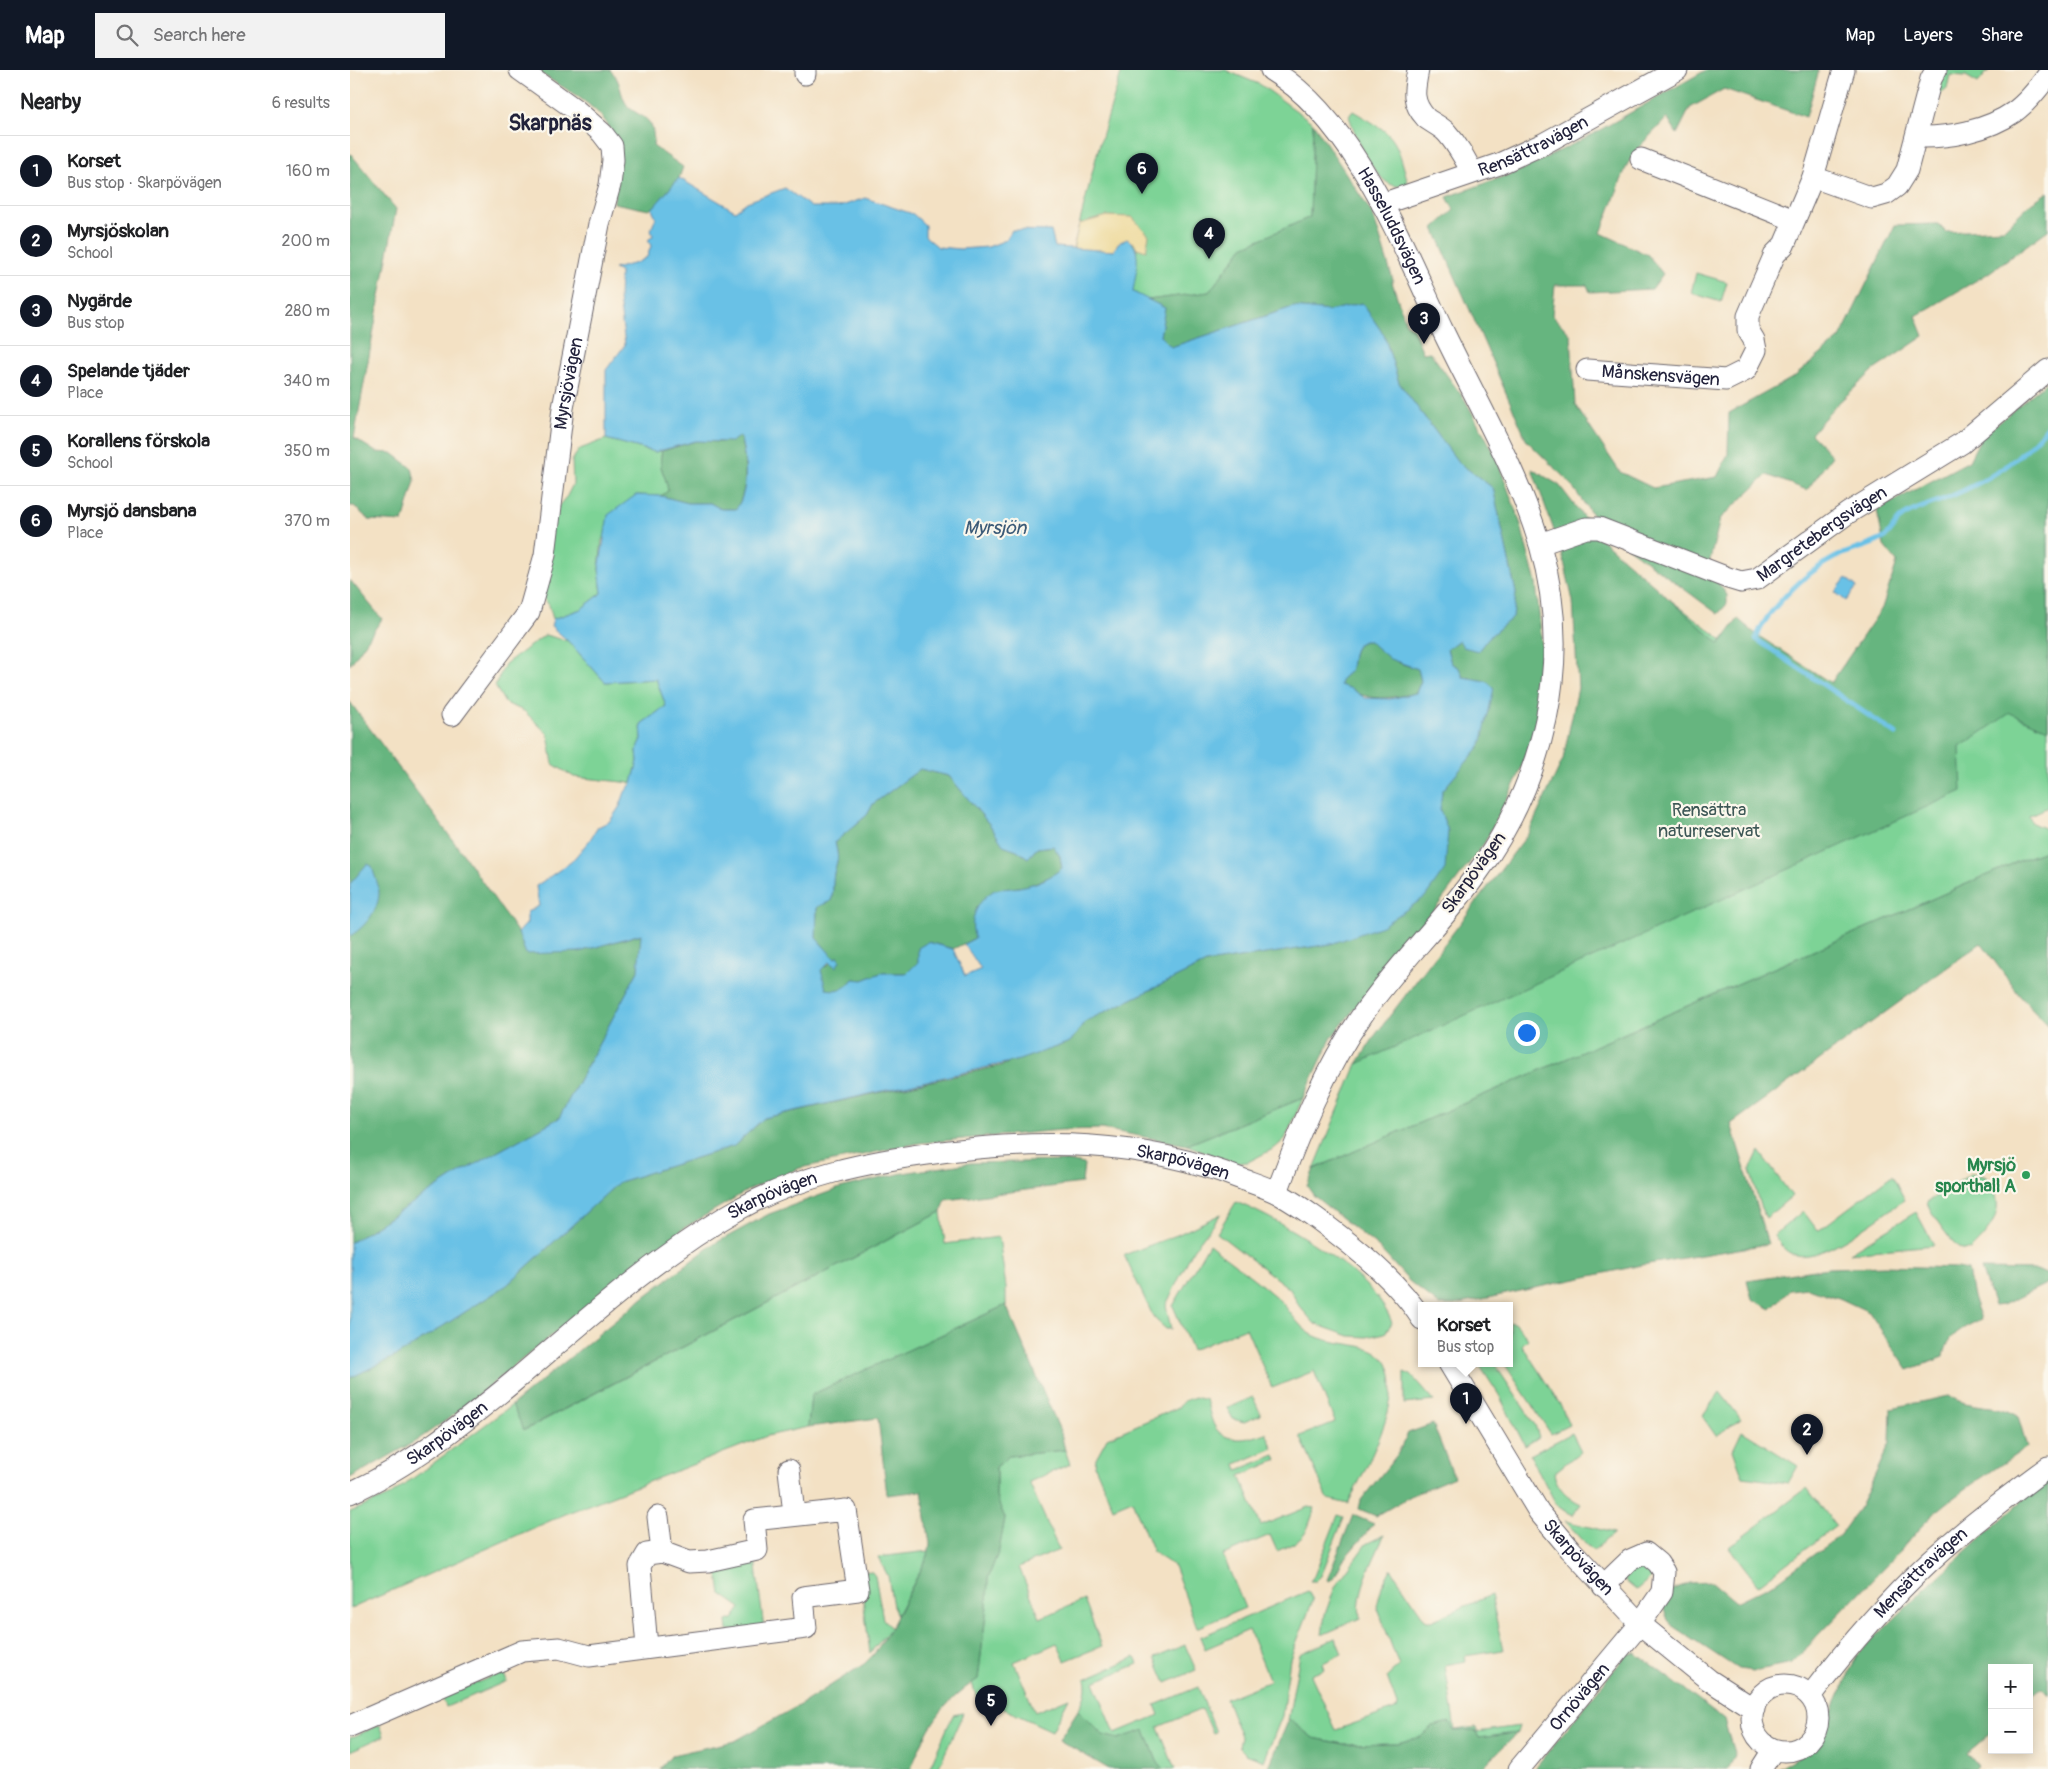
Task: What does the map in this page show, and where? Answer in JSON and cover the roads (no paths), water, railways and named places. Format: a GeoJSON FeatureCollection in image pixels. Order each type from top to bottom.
{"type":"FeatureCollection","features":[{"type":"Feature","properties":{"kind":"street","name":"Myrsjövägen"},"geometry":{"type":"LineString","coordinates":[[452,715],[529,612],[545,556],[563,408],[598,224],[610,185],[613,160],[612,146],[602,133],[576,110],[520,70]]}},
{"type":"Feature","properties":{"kind":"street","name":"Hasseluddsvägen"},"geometry":{"type":"LineString","coordinates":[[1271,70],[1286,79],[1316,106],[1344,141],[1382,204],[1506,458],[1540,544]]}},
{"type":"Feature","properties":{"kind":"street"},"geometry":{"type":"LineString","coordinates":[[1418,70],[1413,93],[1418,107],[1427,118],[1444,130],[1458,146],[1472,172]]}},
{"type":"Feature","properties":{"kind":"street","name":"Rensättravägen"},"geometry":{"type":"LineString","coordinates":[[1382,204],[1499,164],[1543,144],[1677,70]]}},
{"type":"Feature","properties":{"kind":"street","name":"Månskensvägen"},"geometry":{"type":"LineString","coordinates":[[1587,370],[1726,380],[1742,374],[1750,364],[1756,350],[1754,340],[1748,330],[1748,316],[1775,254],[1784,245],[1813,177],[1844,70]]}},
{"type":"Feature","properties":{"kind":"street"},"geometry":{"type":"LineString","coordinates":[[1813,177],[1872,198],[1886,194],[1897,186],[1907,170],[1931,79],[1936,70]]}},
{"type":"Feature","properties":{"kind":"street"},"geometry":{"type":"LineString","coordinates":[[1916,137],[1941,138],[1993,123],[2013,113],[2025,103],[2048,75]]}},
{"type":"Feature","properties":{"kind":"street"},"geometry":{"type":"LineString","coordinates":[[1641,159],[1794,220]]}},
{"type":"Feature","properties":{"kind":"street","name":"Margretebergsvägen"},"geometry":{"type":"LineString","coordinates":[[1540,544],[1586,528],[1599,528],[1728,578],[1741,582],[1757,579],[1848,513],[1962,444],[2048,370]]}},
{"type":"Feature","properties":{"kind":"street","name":"Skarpövägen"},"geometry":{"type":"LineString","coordinates":[[1277,1192],[1302,1127],[1346,1039],[1392,976],[1472,881],[1497,845],[1523,794],[1542,741],[1550,705],[1554,671],[1555,631],[1549,585],[1540,544]]}},
{"type":"Feature","properties":{"kind":"street","name":"Skarpövägen"},"geometry":{"type":"LineString","coordinates":[[350,1493],[418,1456],[470,1417],[660,1260],[741,1208],[808,1178],[880,1160],[970,1148],[1095,1145],[1149,1151],[1197,1162],[1277,1192],[1327,1225],[1372,1262],[1418,1314]]}},
{"type":"Feature","properties":{"kind":"street","name":"Skarpövägen"},"geometry":{"type":"LineString","coordinates":[[1451,1367],[1539,1512],[1603,1586],[1640,1624],[1709,1680],[1754,1709]]}},
{"type":"Feature","properties":{"kind":"street","name":"Mensättravägen"},"geometry":{"type":"LineString","coordinates":[[1810,1696],[1875,1617],[1930,1562],[1997,1505],[2048,1467]]}},
{"type":"Feature","properties":{"kind":"street"},"geometry":{"type":"LineString","coordinates":[[789,1470],[794,1514]]}},
{"type":"Feature","properties":{"kind":"street"},"geometry":{"type":"LineString","coordinates":[[350,1726],[522,1651],[559,1648],[589,1656],[647,1647],[806,1628],[803,1597],[858,1590],[846,1510],[794,1514],[754,1520],[757,1550],[708,1561],[689,1562],[662,1552],[647,1554],[640,1566],[647,1647]]}},
{"type":"Feature","properties":{"kind":"street"},"geometry":{"type":"LineString","coordinates":[[658,1517],[662,1552]]}},
{"type":"Feature","properties":{"kind":"street","name":"Ornövägen"},"geometry":{"type":"LineString","coordinates":[[1519,1769],[1640,1624],[1662,1592],[1664,1572],[1658,1563],[1646,1553],[1630,1560],[1603,1586]]}},
{"type":"Feature","properties":{"kind":"street"},"geometry":{"type":"LineString","coordinates":[[1782,1686],[1796,1686],[1810,1696],[1816,1705],[1818,1714],[1810,1738],[1793,1749],[1773,1750],[1763,1743],[1754,1730],[1752,1715],[1765,1694],[1782,1686]]}},
{"type":"Feature","properties":{"kind":"street"},"geometry":{"type":"LineString","coordinates":[[1761,1769],[1773,1750]]}},
{"type":"Feature","properties":{"kind":"water","name":"Myrsjön"},"geometry":{"type":"Polygon","coordinates":[[[679,178],[735,211],[747,202],[785,188],[811,207],[839,207],[865,198],[913,214],[925,225],[925,236],[938,247],[960,249],[988,247],[1006,240],[1012,230],[1051,231],[1055,247],[1114,251],[1118,243],[1127,239],[1132,243],[1137,255],[1133,292],[1165,308],[1160,336],[1171,347],[1293,307],[1329,311],[1362,303],[1384,335],[1399,383],[1458,462],[1493,488],[1516,593],[1513,617],[1489,637],[1478,651],[1463,647],[1459,640],[1447,649],[1451,663],[1459,668],[1463,677],[1486,681],[1494,688],[1481,745],[1442,791],[1440,810],[1448,831],[1445,869],[1425,897],[1382,926],[1331,944],[1206,963],[1086,1021],[1070,1042],[1019,1060],[764,1118],[734,1146],[619,1182],[507,1285],[398,1355],[350,1378],[350,1243],[461,1172],[559,1118],[638,971],[641,934],[579,952],[526,954],[518,933],[527,923],[527,912],[539,906],[536,886],[571,862],[598,827],[610,821],[620,806],[625,792],[632,783],[638,761],[637,750],[642,739],[641,724],[666,706],[656,679],[605,682],[568,641],[551,626],[553,619],[581,609],[602,593],[599,569],[608,515],[636,495],[661,496],[688,503],[710,503],[721,509],[736,509],[745,483],[745,463],[740,436],[731,442],[696,441],[655,452],[606,439],[606,370],[625,345],[619,299],[620,272],[614,269],[636,263],[647,257],[651,246],[648,240],[653,236],[651,230],[656,217],[652,209],[679,178]],[[1364,641],[1356,646],[1350,671],[1342,678],[1340,685],[1352,689],[1365,698],[1390,699],[1416,693],[1421,681],[1418,669],[1390,659],[1369,641],[1364,641]],[[920,769],[873,804],[867,815],[835,842],[838,858],[833,877],[831,901],[817,907],[816,938],[834,958],[839,957],[840,961],[836,967],[829,962],[821,970],[826,989],[841,989],[853,979],[863,980],[881,973],[907,973],[918,962],[918,948],[928,942],[953,949],[965,976],[981,969],[964,944],[975,938],[973,918],[982,900],[995,890],[1032,884],[1051,876],[1062,868],[1060,856],[1053,846],[1037,848],[1028,858],[1017,850],[1003,845],[990,825],[949,776],[920,769]]]}},
{"type":"Feature","properties":{"kind":"water"},"geometry":{"type":"Polygon","coordinates":[[[1846,578],[1857,587],[1846,601],[1835,592],[1846,578]]]}},
{"type":"Feature","properties":{"kind":"water"},"geometry":{"type":"Polygon","coordinates":[[[367,864],[372,866],[379,890],[379,898],[368,920],[350,936],[350,884],[367,864]]]}},
{"type":"Feature","properties":{"kind":"waterway"},"geometry":{"type":"LineString","coordinates":[[1896,734],[1756,639],[1761,628],[1778,604],[1811,572],[1840,555],[1884,538],[1901,518],[1910,512],[1947,498],[1990,477],[2026,450],[2048,426]]}},
{"type":"Feature","properties":{"kind":"place","name":"Myrsjö dansbana"},"geometry":{"type":"Point","coordinates":[1142,194]}},
{"type":"Feature","properties":{"kind":"place","name":"Spelande tjäder"},"geometry":{"type":"Point","coordinates":[1209,259]}},
{"type":"Feature","properties":{"kind":"place","name":"Nygärde"},"geometry":{"type":"Point","coordinates":[1424,344]}},
{"type":"Feature","properties":{"kind":"place","name":"Myrsjö sporthall A"},"geometry":{"type":"Point","coordinates":[2026,1175]}},
{"type":"Feature","properties":{"kind":"place","name":"Korset"},"geometry":{"type":"Point","coordinates":[1466,1424]}},
{"type":"Feature","properties":{"kind":"place","name":"Myrsjöskolan"},"geometry":{"type":"Point","coordinates":[1807,1455]}},
{"type":"Feature","properties":{"kind":"place","name":"Korallens förskola"},"geometry":{"type":"Point","coordinates":[991,1726]}},
{"type":"Feature","properties":{"kind":"district","name":"Skarpnäs"},"geometry":{"type":"Point","coordinates":[550,123]}},
{"type":"Feature","properties":{"kind":"park label","name":"Rensättra naturreservat"},"geometry":{"type":"Point","coordinates":[1709,820]}}]}
